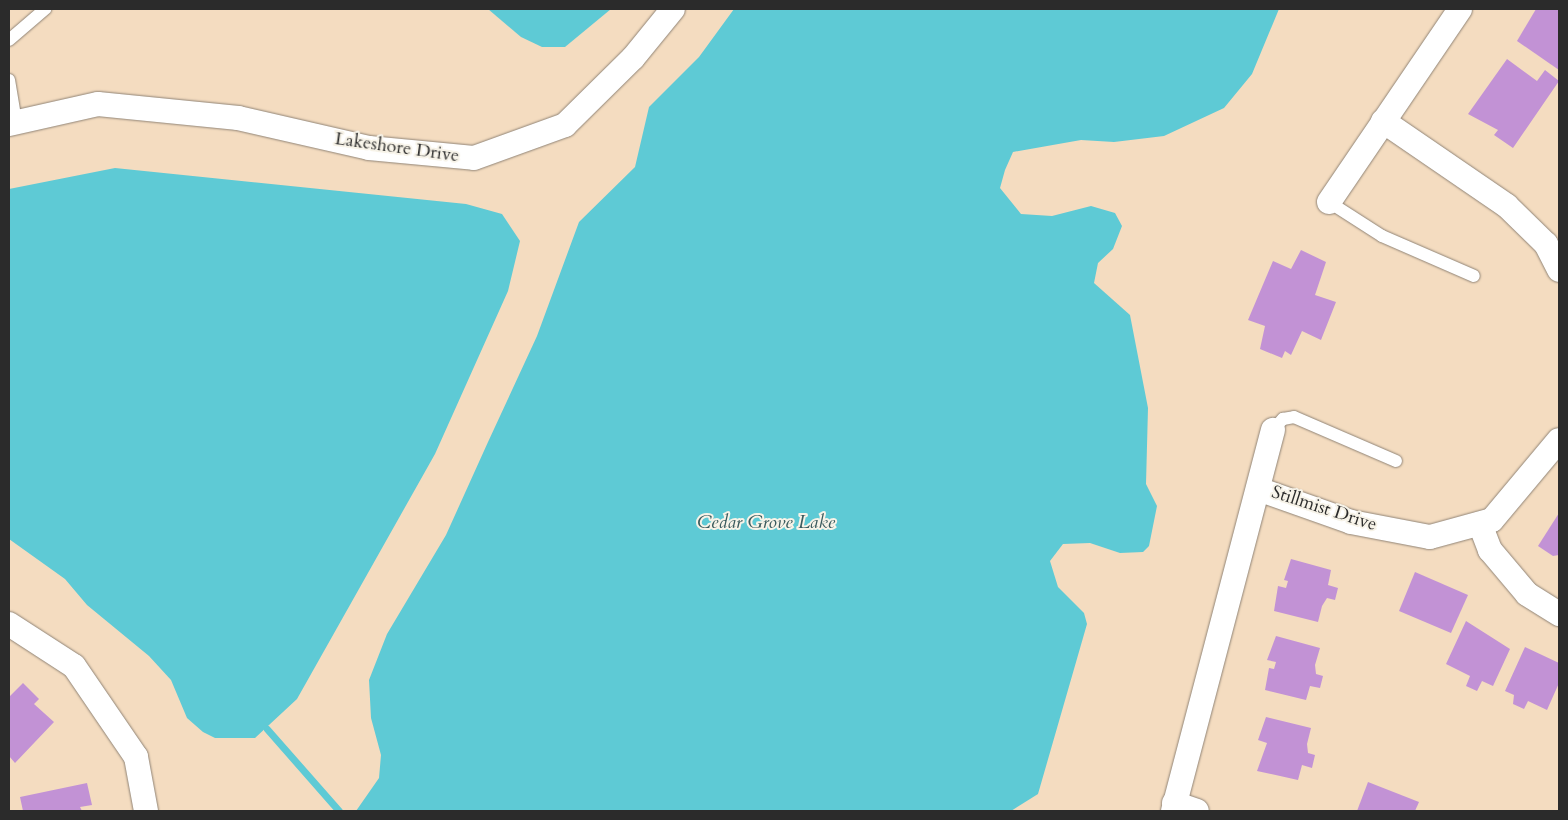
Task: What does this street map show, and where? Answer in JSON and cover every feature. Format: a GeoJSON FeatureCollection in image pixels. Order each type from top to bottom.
{"type":"FeatureCollection","features":[{"type":"Feature","properties":{"kind":"street","name":"Lakeshore Drive"},"geometry":{"type":"LineString","coordinates":[[13,123],[98,104],[238,118],[369,148],[474,158],[565,125],[633,58],[673,9]]}},
{"type":"Feature","properties":{"kind":"street"},"geometry":{"type":"LineString","coordinates":[[1329,202],[1460,9]]}},
{"type":"Feature","properties":{"kind":"street"},"geometry":{"type":"LineString","coordinates":[[1383,121],[1507,206],[1546,244],[1559,270]]}},
{"type":"Feature","properties":{"kind":"street","name":"Stillmist Drive"},"geometry":{"type":"LineString","coordinates":[[1174,807],[1273,430]]}},
{"type":"Feature","properties":{"kind":"street","name":"Stillmist Drive"},"geometry":{"type":"LineString","coordinates":[[1258,488],[1351,522],[1430,537],[1492,520],[1559,440]]}},
{"type":"Feature","properties":{"kind":"street"},"geometry":{"type":"LineString","coordinates":[[1480,524],[1490,550],[1527,594],[1559,614]]}},
{"type":"Feature","properties":{"kind":"street"},"geometry":{"type":"LineString","coordinates":[[9,624],[74,666],[136,757],[146,811]]}},
{"type":"Feature","properties":{"kind":"street"},"geometry":{"type":"LineString","coordinates":[[1174,807],[1197,811]]}},
{"type":"Feature","properties":{"kind":"lane"},"geometry":{"type":"LineString","coordinates":[[9,40],[45,9]]}},
{"type":"Feature","properties":{"kind":"lane"},"geometry":{"type":"LineString","coordinates":[[9,80],[13,123]]}},
{"type":"Feature","properties":{"kind":"lane"},"geometry":{"type":"LineString","coordinates":[[1329,202],[1382,236],[1474,276]]}},
{"type":"Feature","properties":{"kind":"lane"},"geometry":{"type":"LineString","coordinates":[[1273,430],[1283,420],[1294,417],[1396,461]]}},
{"type":"Feature","properties":{"kind":"water"},"geometry":{"type":"Polygon","coordinates":[[[488,9],[611,9],[565,47],[542,47],[521,37],[488,9]]]}},
{"type":"Feature","properties":{"kind":"water","name":"Cedar Grove Lake"},"geometry":{"type":"Polygon","coordinates":[[[734,9],[1279,9],[1252,74],[1224,108],[1164,136],[1114,142],[1081,140],[1013,152],[1005,170],[1000,188],[1021,214],[1052,216],[1091,206],[1115,213],[1122,226],[1113,249],[1098,263],[1094,283],[1130,315],[1148,408],[1146,484],[1157,506],[1149,546],[1143,552],[1120,553],[1090,543],[1063,544],[1050,561],[1058,587],[1084,613],[1087,624],[1038,794],[1011,811],[356,811],[379,778],[381,755],[371,718],[369,680],[387,634],[446,535],[537,336],[579,222],[635,167],[649,107],[699,57],[734,9]]]}},
{"type":"Feature","properties":{"kind":"water"},"geometry":{"type":"Polygon","coordinates":[[[115,168],[466,204],[502,214],[520,241],[508,291],[435,454],[297,699],[255,738],[215,738],[203,732],[187,718],[171,680],[149,656],[87,605],[65,579],[9,539],[9,189],[115,168]]]}},
{"type":"Feature","properties":{"kind":"building"},"geometry":{"type":"Polygon","coordinates":[[[1536,9],[1559,9],[1559,70],[1517,41],[1536,9]]]}},
{"type":"Feature","properties":{"kind":"building"},"geometry":{"type":"Polygon","coordinates":[[[1507,59],[1537,81],[1545,70],[1559,81],[1513,148],[1494,135],[1498,130],[1468,114],[1507,59]]]}},
{"type":"Feature","properties":{"kind":"building"},"geometry":{"type":"Polygon","coordinates":[[[1301,250],[1326,262],[1315,295],[1336,302],[1321,340],[1302,331],[1291,355],[1285,351],[1282,358],[1260,349],[1265,326],[1248,320],[1273,261],[1291,269],[1301,250]]]}},
{"type":"Feature","properties":{"kind":"building"},"geometry":{"type":"Polygon","coordinates":[[[1559,513],[1559,555],[1553,556],[1538,546],[1559,513]]]}},
{"type":"Feature","properties":{"kind":"building"},"geometry":{"type":"Polygon","coordinates":[[[1291,559],[1331,570],[1328,585],[1338,588],[1335,600],[1327,598],[1322,606],[1318,622],[1274,611],[1278,586],[1286,588],[1288,581],[1284,580],[1291,559]]]}},
{"type":"Feature","properties":{"kind":"building"},"geometry":{"type":"Polygon","coordinates":[[[1415,572],[1468,595],[1451,633],[1399,611],[1415,572]]]}},
{"type":"Feature","properties":{"kind":"building"},"geometry":{"type":"Polygon","coordinates":[[[1466,621],[1510,649],[1493,686],[1482,681],[1477,691],[1466,686],[1470,676],[1446,664],[1466,621]]]}},
{"type":"Feature","properties":{"kind":"building"},"geometry":{"type":"Polygon","coordinates":[[[1276,636],[1320,648],[1315,665],[1316,674],[1323,676],[1320,688],[1310,686],[1306,700],[1265,690],[1269,668],[1274,669],[1276,662],[1267,660],[1276,636]]]}},
{"type":"Feature","properties":{"kind":"building"},"geometry":{"type":"Polygon","coordinates":[[[1525,647],[1559,663],[1559,683],[1547,710],[1528,701],[1524,709],[1513,704],[1514,695],[1505,691],[1525,647]]]}},
{"type":"Feature","properties":{"kind":"building"},"geometry":{"type":"Polygon","coordinates":[[[23,683],[39,699],[34,704],[54,722],[15,763],[9,756],[9,697],[23,683]]]}},
{"type":"Feature","properties":{"kind":"building"},"geometry":{"type":"Polygon","coordinates":[[[1266,717],[1311,728],[1307,744],[1308,753],[1315,755],[1312,768],[1302,765],[1298,780],[1257,771],[1267,743],[1258,740],[1266,717]]]}},
{"type":"Feature","properties":{"kind":"building"},"geometry":{"type":"Polygon","coordinates":[[[1368,782],[1419,802],[1415,811],[1357,811],[1368,782]]]}},
{"type":"Feature","properties":{"kind":"building"},"geometry":{"type":"Polygon","coordinates":[[[87,783],[92,805],[80,807],[82,811],[23,811],[20,797],[87,783]]]}},
{"type":"Feature","properties":{"kind":"waterway"},"geometry":{"type":"LineString","coordinates":[[267,729],[339,811]]}}]}
